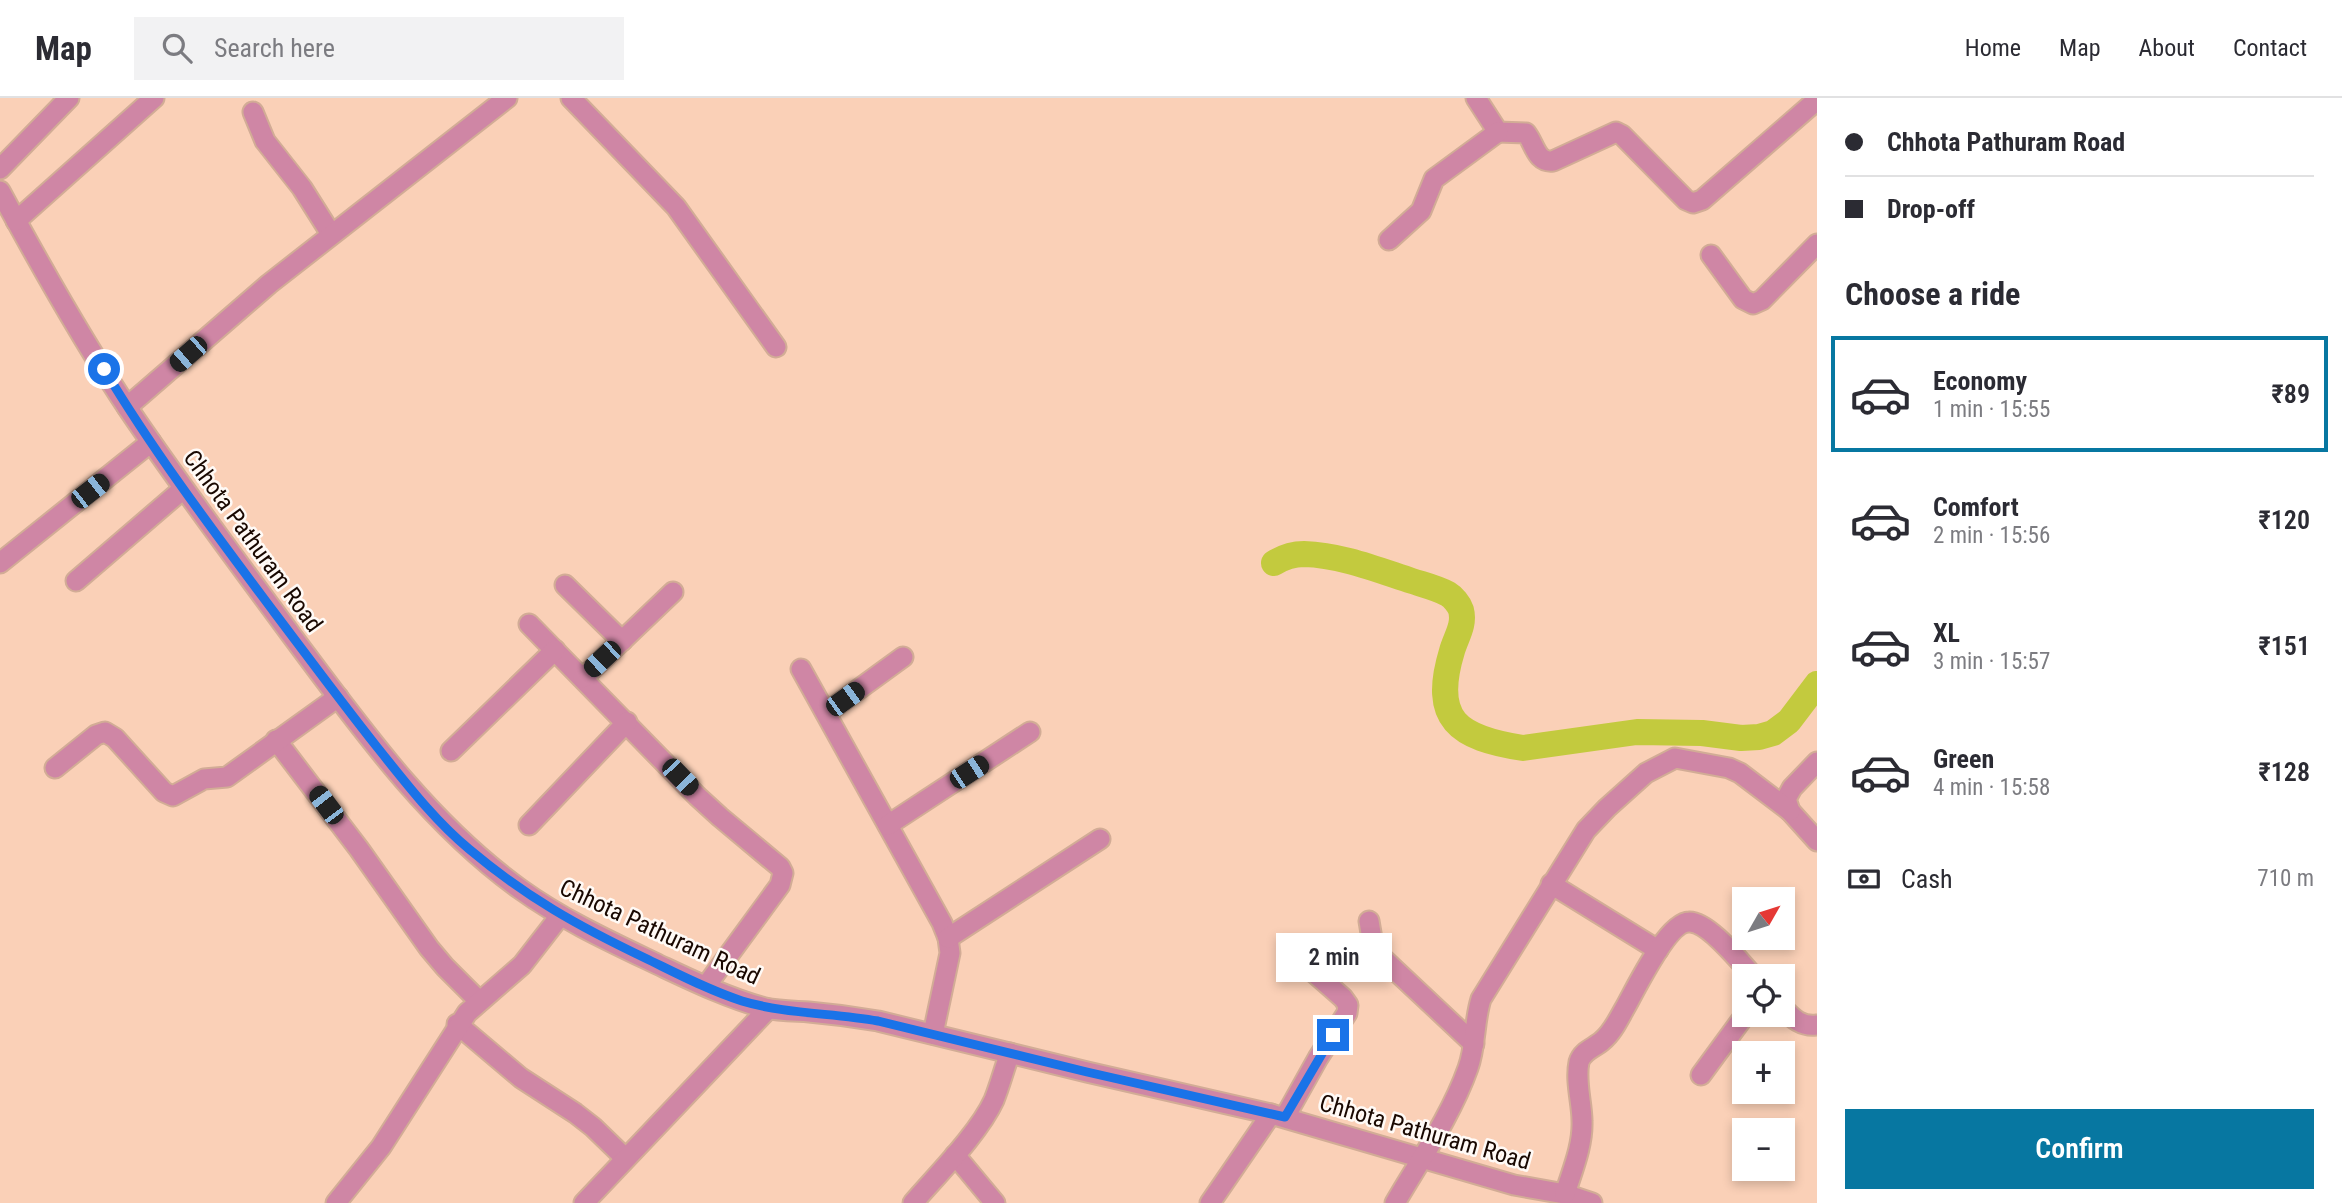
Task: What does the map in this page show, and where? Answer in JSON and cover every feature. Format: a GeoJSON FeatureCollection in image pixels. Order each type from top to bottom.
{"type":"FeatureCollection","features":[{"type":"Feature","properties":{"kind":"street"},"geometry":{"type":"LineString","coordinates":[[0,169],[69,98]]}},
{"type":"Feature","properties":{"kind":"street"},"geometry":{"type":"LineString","coordinates":[[16,221],[154,98]]}},
{"type":"Feature","properties":{"kind":"street"},"geometry":{"type":"LineString","coordinates":[[127,407],[269,284],[507,98]]}},
{"type":"Feature","properties":{"kind":"street"},"geometry":{"type":"LineString","coordinates":[[571,98],[676,207],[776,347]]}},
{"type":"Feature","properties":{"kind":"street"},"geometry":{"type":"LineString","coordinates":[[1476,98],[1499,132]]}},
{"type":"Feature","properties":{"kind":"street"},"geometry":{"type":"LineString","coordinates":[[1389,240],[1421,211],[1434,178],[1499,132],[1526,133],[1539,157],[1549,161],[1616,132],[1686,201],[1693,203],[1702,200],[1817,100]]}},
{"type":"Feature","properties":{"kind":"street"},"geometry":{"type":"LineString","coordinates":[[253,111],[265,141],[302,188],[331,234]]}},
{"type":"Feature","properties":{"kind":"street","name":"Chhota Pathuram Road"},"geometry":{"type":"LineString","coordinates":[[0,191],[127,407],[183,489],[338,697],[438,819],[468,848],[560,916],[706,986],[768,1009],[845,1015],[933,1034],[1278,1116],[1514,1185],[1565,1194],[1592,1203]]}},
{"type":"Feature","properties":{"kind":"street"},"geometry":{"type":"LineString","coordinates":[[1711,255],[1743,299],[1753,304],[1762,300],[1817,244]]}},
{"type":"Feature","properties":{"kind":"street"},"geometry":{"type":"LineString","coordinates":[[0,564],[151,442]]}},
{"type":"Feature","properties":{"kind":"street"},"geometry":{"type":"LineString","coordinates":[[76,581],[183,489]]}},
{"type":"Feature","properties":{"kind":"street"},"geometry":{"type":"LineString","coordinates":[[565,585],[622,641]]}},
{"type":"Feature","properties":{"kind":"street"},"geometry":{"type":"LineString","coordinates":[[583,678],[673,592]]}},
{"type":"Feature","properties":{"kind":"street"},"geometry":{"type":"LineString","coordinates":[[529,624],[697,796],[776,862],[783,873],[780,885],[706,986]]}},
{"type":"Feature","properties":{"kind":"street"},"geometry":{"type":"LineString","coordinates":[[451,751],[555,650]]}},
{"type":"Feature","properties":{"kind":"street"},"geometry":{"type":"LineString","coordinates":[[826,713],[903,657]]}},
{"type":"Feature","properties":{"kind":"street"},"geometry":{"type":"LineString","coordinates":[[802,669],[948,938],[950,953],[933,1034]]}},
{"type":"Feature","properties":{"kind":"street"},"geometry":{"type":"LineString","coordinates":[[55,768],[96,735],[105,732],[115,738],[164,792],[173,796],[204,779],[227,777],[338,697]]}},
{"type":"Feature","properties":{"kind":"street"},"geometry":{"type":"LineString","coordinates":[[529,825],[627,722]]}},
{"type":"Feature","properties":{"kind":"street"},"geometry":{"type":"LineString","coordinates":[[888,825],[1030,732]]}},
{"type":"Feature","properties":{"kind":"street"},"geometry":{"type":"LineString","coordinates":[[276,740],[359,849],[429,948],[444,967],[478,1000]]}},
{"type":"Feature","properties":{"kind":"street"},"geometry":{"type":"LineString","coordinates":[[1395,1203],[1456,1096],[1469,1066],[1476,1014],[1481,999],[1586,830],[1646,773],[1675,758],[1729,768],[1740,773],[1790,811],[1817,841]]}},
{"type":"Feature","properties":{"kind":"street"},"geometry":{"type":"LineString","coordinates":[[1790,811],[1786,799],[1792,788],[1817,762]]}},
{"type":"Feature","properties":{"kind":"street"},"geometry":{"type":"LineString","coordinates":[[948,938],[1100,839]]}},
{"type":"Feature","properties":{"kind":"street"},"geometry":{"type":"LineString","coordinates":[[1551,884],[1658,950]]}},
{"type":"Feature","properties":{"kind":"street"},"geometry":{"type":"LineString","coordinates":[[336,1203],[381,1147],[457,1024],[478,1000],[506,981],[522,965],[560,916]]}},
{"type":"Feature","properties":{"kind":"street"},"geometry":{"type":"LineString","coordinates":[[1565,1194],[1581,1139],[1578,1072],[1580,1059],[1614,1027],[1658,950],[1678,926],[1688,921],[1699,924],[1719,940],[1742,964]]}},
{"type":"Feature","properties":{"kind":"street"},"geometry":{"type":"LineString","coordinates":[[1369,922],[1373,945],[1387,964],[1474,1044]]}},
{"type":"Feature","properties":{"kind":"street"},"geometry":{"type":"LineString","coordinates":[[1210,1203],[1278,1116],[1347,1013],[1348,1005],[1343,998],[1294,955]]}},
{"type":"Feature","properties":{"kind":"street"},"geometry":{"type":"LineString","coordinates":[[584,1203],[768,1009]]}},
{"type":"Feature","properties":{"kind":"street"},"geometry":{"type":"LineString","coordinates":[[1795,1020],[1806,1025],[1817,1025]]}},
{"type":"Feature","properties":{"kind":"street"},"geometry":{"type":"LineString","coordinates":[[457,1024],[521,1078],[575,1112],[625,1158]]}},
{"type":"Feature","properties":{"kind":"street"},"geometry":{"type":"LineString","coordinates":[[1701,1075],[1736,1027]]}},
{"type":"Feature","properties":{"kind":"street"},"geometry":{"type":"LineString","coordinates":[[913,1203],[955,1155],[985,1115],[994,1100],[1010,1053]]}},
{"type":"Feature","properties":{"kind":"street"},"geometry":{"type":"LineString","coordinates":[[955,1155],[995,1203]]}},
{"type":"Feature","properties":{"kind":"waterway"},"geometry":{"type":"LineString","coordinates":[[1274,563],[1300,554],[1332,557],[1450,595],[1460,608],[1462,621],[1446,675],[1445,694],[1448,709],[1455,722],[1466,731],[1500,744],[1523,748],[1637,732],[1759,737],[1773,733],[1789,721],[1817,684]]}},
{"type":"Feature","properties":{"kind":"route"},"geometry":{"type":"LineString","coordinates":[[104,369],[183,489],[405,782],[468,848],[560,916],[706,986],[768,1009],[845,1015],[878,1021],[1285,1117],[1333,1035]]}}]}
